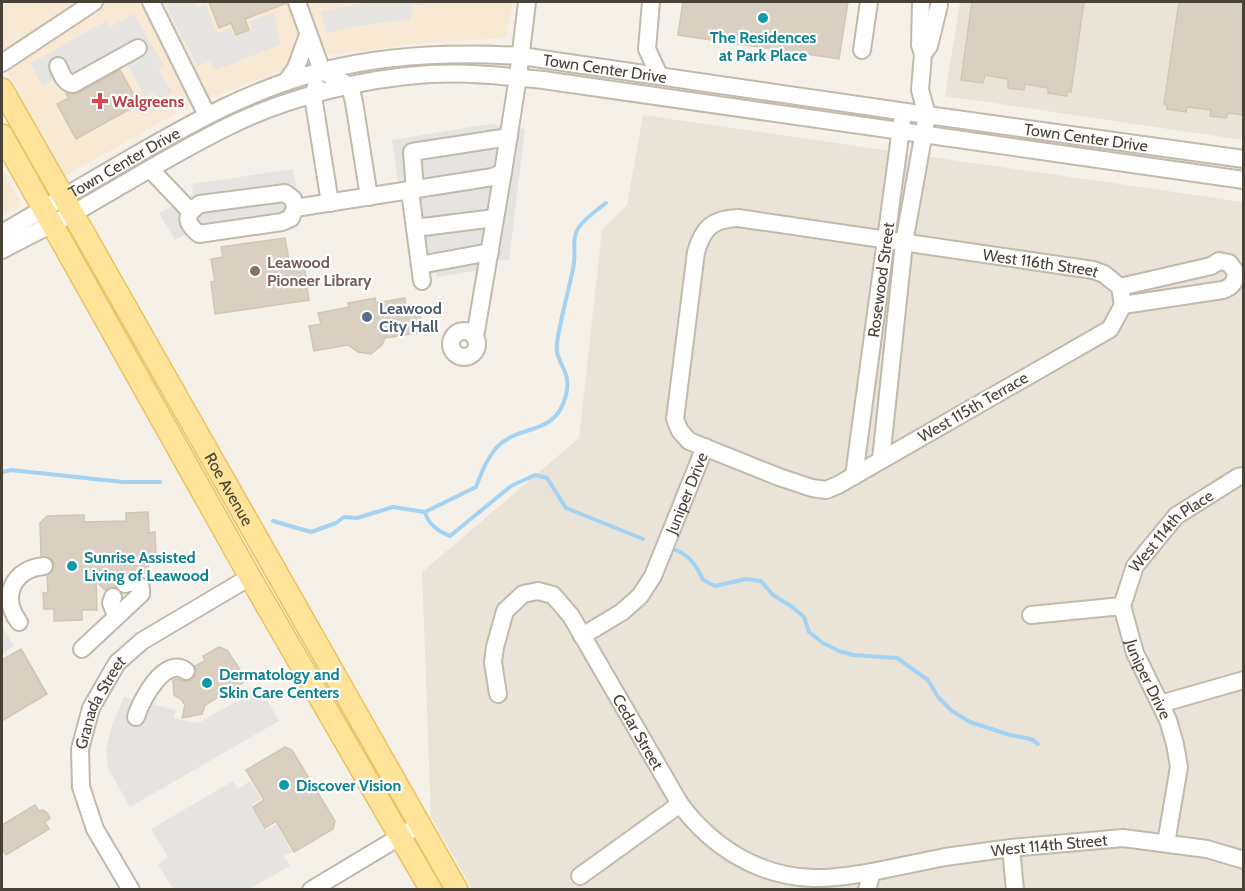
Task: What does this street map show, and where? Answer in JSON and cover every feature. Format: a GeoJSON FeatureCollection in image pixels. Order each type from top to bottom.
{"type":"FeatureCollection","features":[{"type":"Feature","properties":{"kind":"main road","name":"Roe Avenue"},"geometry":{"type":"LineString","coordinates":[[2,89],[457,890]]}},
{"type":"Feature","properties":{"kind":"main road","name":"Roe Avenue"},"geometry":{"type":"LineString","coordinates":[[2,135],[250,577],[431,890]]}},
{"type":"Feature","properties":{"kind":"main road"},"geometry":{"type":"LineString","coordinates":[[250,577],[263,580],[294,602]]}},
{"type":"Feature","properties":{"kind":"street"},"geometry":{"type":"LineString","coordinates":[[2,63],[94,2]]}},
{"type":"Feature","properties":{"kind":"street"},"geometry":{"type":"LineString","coordinates":[[150,2],[207,115]]}},
{"type":"Feature","properties":{"kind":"street"},"geometry":{"type":"LineString","coordinates":[[297,2],[322,71],[350,86],[369,197]]}},
{"type":"Feature","properties":{"kind":"street"},"geometry":{"type":"LineString","coordinates":[[474,337],[509,137],[527,2]]}},
{"type":"Feature","properties":{"kind":"street"},"geometry":{"type":"LineString","coordinates":[[651,2],[647,49],[659,75]]}},
{"type":"Feature","properties":{"kind":"street"},"geometry":{"type":"LineString","coordinates":[[862,50],[869,2]]}},
{"type":"Feature","properties":{"kind":"street"},"geometry":{"type":"LineString","coordinates":[[920,2],[927,6],[941,3]]}},
{"type":"Feature","properties":{"kind":"street","name":"Rosewood Street"},"geometry":{"type":"LineString","coordinates":[[881,460],[904,243],[927,115],[920,90],[923,54],[920,45],[920,2]]}},
{"type":"Feature","properties":{"kind":"street","name":"Rosewood Street"},"geometry":{"type":"LineString","coordinates":[[923,54],[928,46],[941,3]]}},
{"type":"Feature","properties":{"kind":"street"},"geometry":{"type":"LineString","coordinates":[[286,82],[296,68],[308,35]]}},
{"type":"Feature","properties":{"kind":"street"},"geometry":{"type":"LineString","coordinates":[[58,66],[64,79],[73,84],[138,48]]}},
{"type":"Feature","properties":{"kind":"street","name":"Town Center Drive"},"geometry":{"type":"LineString","coordinates":[[68,205],[207,115],[250,95],[322,71],[415,55],[469,52],[521,56],[659,75],[1244,159]]}},
{"type":"Feature","properties":{"kind":"street"},"geometry":{"type":"LineString","coordinates":[[322,71],[313,96],[330,202]]}},
{"type":"Feature","properties":{"kind":"street","name":"Town Center Drive"},"geometry":{"type":"LineString","coordinates":[[2,233],[47,216],[150,169],[230,125],[264,111],[350,86],[429,74],[484,74],[518,77],[1244,180]]}},
{"type":"Feature","properties":{"kind":"street"},"geometry":{"type":"LineString","coordinates":[[903,111],[920,90]]}},
{"type":"Feature","properties":{"kind":"street","name":"Rosewood Street"},"geometry":{"type":"LineString","coordinates":[[854,476],[903,111]]}},
{"type":"Feature","properties":{"kind":"street"},"geometry":{"type":"LineString","coordinates":[[490,252],[421,273],[412,190],[412,152],[509,137]]}},
{"type":"Feature","properties":{"kind":"street"},"geometry":{"type":"LineString","coordinates":[[150,169],[190,211]]}},
{"type":"Feature","properties":{"kind":"street"},"geometry":{"type":"LineString","coordinates":[[295,208],[493,177],[503,172]]}},
{"type":"Feature","properties":{"kind":"street"},"geometry":{"type":"LineString","coordinates":[[285,194],[293,199],[295,208],[291,218],[282,222],[199,234],[191,228],[188,218],[190,211],[200,204],[285,194]]}},
{"type":"Feature","properties":{"kind":"street","name":"Town Center Drive"},"geometry":{"type":"LineString","coordinates":[[2,250],[47,216]]}},
{"type":"Feature","properties":{"kind":"street"},"geometry":{"type":"LineString","coordinates":[[415,228],[495,218]]}},
{"type":"Feature","properties":{"kind":"street","name":"West 116th Street"},"geometry":{"type":"LineString","coordinates":[[712,225],[723,219],[738,218],[1093,270],[1104,274],[1120,287],[1211,266],[1219,261],[1229,263],[1235,271],[1235,281],[1228,289],[1123,305]]}},
{"type":"Feature","properties":{"kind":"street","name":"Juniper Drive"},"geometry":{"type":"LineString","coordinates":[[582,636],[622,612],[640,596],[653,576],[705,447],[689,441],[680,431],[675,419],[696,252],[701,236],[712,225]]}},
{"type":"Feature","properties":{"kind":"street"},"geometry":{"type":"LineString","coordinates":[[1169,276],[1174,297]]}},
{"type":"Feature","properties":{"kind":"street"},"geometry":{"type":"LineString","coordinates":[[1120,287],[1123,305]]}},
{"type":"Feature","properties":{"kind":"street","name":"West 115th Terrace"},"geometry":{"type":"LineString","coordinates":[[705,447],[792,482],[826,490],[1110,329],[1123,305]]}},
{"type":"Feature","properties":{"kind":"street"},"geometry":{"type":"LineString","coordinates":[[876,318],[896,320]]}},
{"type":"Feature","properties":{"kind":"street"},"geometry":{"type":"LineString","coordinates":[[867,379],[889,382]]}},
{"type":"Feature","properties":{"kind":"street","name":"West 114th Place"},"geometry":{"type":"LineString","coordinates":[[1122,606],[1135,566],[1176,516],[1238,477],[1244,476]]}},
{"type":"Feature","properties":{"kind":"street"},"geometry":{"type":"LineString","coordinates":[[19,622],[9,604],[12,583],[21,572],[28,568],[44,566]]}},
{"type":"Feature","properties":{"kind":"street","name":"Granada Street"},"geometry":{"type":"LineString","coordinates":[[131,890],[95,829],[81,787],[80,749],[91,708],[117,663],[142,641],[250,577]]}},
{"type":"Feature","properties":{"kind":"street"},"geometry":{"type":"LineString","coordinates":[[82,649],[141,594],[141,588],[137,584],[131,582],[125,584]]}},
{"type":"Feature","properties":{"kind":"street","name":"Cedar Street"},"geometry":{"type":"LineString","coordinates":[[498,694],[494,673],[495,646],[505,611],[524,594],[538,591],[553,595],[571,616],[680,804],[716,843],[750,864],[783,874],[812,878],[872,872]]}},
{"type":"Feature","properties":{"kind":"street"},"geometry":{"type":"LineString","coordinates":[[113,597],[111,603],[116,616]]}},
{"type":"Feature","properties":{"kind":"street"},"geometry":{"type":"LineString","coordinates":[[1031,615],[1122,606]]}},
{"type":"Feature","properties":{"kind":"street","name":"Juniper Drive"},"geometry":{"type":"LineString","coordinates":[[1122,606],[1135,653],[1168,720],[1175,744],[1179,767],[1166,843]]}},
{"type":"Feature","properties":{"kind":"street"},"geometry":{"type":"LineString","coordinates":[[136,717],[143,697],[157,680],[176,667],[186,671]]}},
{"type":"Feature","properties":{"kind":"street"},"geometry":{"type":"LineString","coordinates":[[1160,704],[1244,680]]}},
{"type":"Feature","properties":{"kind":"street"},"geometry":{"type":"LineString","coordinates":[[580,876],[680,804]]}},
{"type":"Feature","properties":{"kind":"street"},"geometry":{"type":"LineString","coordinates":[[311,890],[421,825]]}},
{"type":"Feature","properties":{"kind":"street","name":"West 114th Street"},"geometry":{"type":"LineString","coordinates":[[872,872],[945,857],[1011,848],[1123,838],[1207,849],[1244,860]]}},
{"type":"Feature","properties":{"kind":"street"},"geometry":{"type":"LineString","coordinates":[[1011,848],[1015,890]]}},
{"type":"Feature","properties":{"kind":"street"},"geometry":{"type":"LineString","coordinates":[[867,890],[872,872]]}},
{"type":"Feature","properties":{"kind":"shaded area"},"geometry":{"type":"Polygon","coordinates":[[[2,2],[513,2],[506,38],[422,43],[316,57],[187,107],[65,176],[2,62],[2,2]]]}},
{"type":"Feature","properties":{"kind":"shaded area"},"geometry":{"type":"Polygon","coordinates":[[[164,2],[195,2],[198,8],[205,5],[218,33],[231,27],[235,37],[252,30],[249,21],[274,13],[281,44],[214,71],[210,61],[197,66],[164,2]]]}},
{"type":"Feature","properties":{"kind":"shaded area"},"geometry":{"type":"Polygon","coordinates":[[[368,2],[424,2],[424,6],[413,6],[410,20],[377,23],[326,33],[321,12],[368,2]]]}},
{"type":"Feature","properties":{"kind":"shaded area"},"geometry":{"type":"Polygon","coordinates":[[[960,2],[1243,2],[1243,140],[945,96],[960,2]]]}},
{"type":"Feature","properties":{"kind":"shaded area"},"geometry":{"type":"Polygon","coordinates":[[[134,14],[163,65],[158,68],[172,92],[159,99],[155,92],[145,97],[120,51],[74,76],[71,71],[43,86],[30,64],[106,21],[110,27],[134,14]]]}},
{"type":"Feature","properties":{"kind":"shaded area"},"geometry":{"type":"Polygon","coordinates":[[[643,115],[1243,202],[1243,889],[472,889],[431,817],[422,572],[579,438],[602,230],[627,205],[643,115]]]}},
{"type":"Feature","properties":{"kind":"shaded area"},"geometry":{"type":"Polygon","coordinates":[[[490,124],[525,129],[509,260],[481,260],[481,270],[437,277],[434,266],[427,267],[417,194],[398,181],[392,140],[490,124]]]}},
{"type":"Feature","properties":{"kind":"shaded area"},"geometry":{"type":"Polygon","coordinates":[[[2,169],[22,205],[2,217],[2,169]]]}},
{"type":"Feature","properties":{"kind":"shaded area"},"geometry":{"type":"Polygon","coordinates":[[[293,169],[301,212],[198,241],[186,234],[175,240],[159,213],[193,195],[192,184],[293,169]]]}},
{"type":"Feature","properties":{"kind":"shaded area"},"geometry":{"type":"Polygon","coordinates":[[[2,625],[14,646],[2,654],[2,625]]]}},
{"type":"Feature","properties":{"kind":"shaded area"},"geometry":{"type":"Polygon","coordinates":[[[260,688],[279,721],[130,807],[108,768],[106,751],[111,728],[124,697],[176,710],[174,718],[198,723],[260,688]]]}},
{"type":"Feature","properties":{"kind":"shaded area"},"geometry":{"type":"Polygon","coordinates":[[[233,781],[238,789],[250,781],[261,799],[252,805],[266,830],[276,824],[292,852],[284,856],[290,866],[249,889],[173,889],[158,864],[168,857],[151,829],[233,781]]]}},
{"type":"Feature","properties":{"kind":"building"},"geometry":{"type":"Polygon","coordinates":[[[209,2],[287,3],[245,19],[249,30],[236,35],[231,23],[219,28],[209,2]]]}},
{"type":"Feature","properties":{"kind":"building","name":"The Residences at Park Place"},"geometry":{"type":"Polygon","coordinates":[[[683,2],[848,2],[839,59],[678,35],[683,2]]]}},
{"type":"Feature","properties":{"kind":"building"},"geometry":{"type":"Polygon","coordinates":[[[972,2],[1084,2],[1071,92],[1067,91],[1067,96],[1048,93],[1048,88],[1025,84],[1024,90],[1008,88],[1008,79],[985,75],[983,83],[961,80],[972,2]]]}},
{"type":"Feature","properties":{"kind":"building"},"geometry":{"type":"Polygon","coordinates":[[[1179,2],[1244,2],[1244,115],[1228,113],[1226,118],[1210,116],[1211,110],[1187,107],[1186,112],[1167,109],[1167,105],[1164,104],[1179,2]]]}},
{"type":"Feature","properties":{"kind":"building","name":"Walgreens"},"geometry":{"type":"Polygon","coordinates":[[[120,70],[139,104],[76,139],[57,104],[69,98],[66,93],[78,93],[120,70]]]}},
{"type":"Feature","properties":{"kind":"building"},"geometry":{"type":"Polygon","coordinates":[[[285,238],[290,267],[304,265],[309,300],[215,314],[211,282],[215,281],[211,259],[223,257],[221,247],[285,238]]]}},
{"type":"Feature","properties":{"kind":"building"},"geometry":{"type":"Polygon","coordinates":[[[375,298],[376,303],[405,298],[406,308],[419,305],[423,332],[385,338],[382,345],[371,354],[358,352],[348,345],[314,351],[309,326],[321,324],[318,313],[349,307],[348,303],[375,298]]]}},
{"type":"Feature","properties":{"kind":"building","name":"Sunrise Assisted Living of Leawood"},"geometry":{"type":"Polygon","coordinates":[[[148,512],[149,533],[155,532],[156,557],[148,557],[149,573],[113,574],[117,578],[115,587],[105,590],[96,581],[97,610],[82,610],[82,620],[54,621],[54,609],[44,609],[43,593],[48,593],[47,576],[54,570],[54,564],[51,559],[41,556],[40,523],[47,516],[84,515],[84,522],[126,521],[126,513],[148,512]]]}},
{"type":"Feature","properties":{"kind":"building","name":"Dermatology and Skin Care Centers"},"geometry":{"type":"Polygon","coordinates":[[[219,647],[227,650],[247,680],[205,705],[202,714],[182,718],[185,705],[174,695],[173,680],[192,680],[196,674],[195,666],[205,661],[203,656],[219,647]]]}},
{"type":"Feature","properties":{"kind":"building"},"geometry":{"type":"Polygon","coordinates":[[[21,649],[47,694],[2,721],[2,660],[21,649]]]}},
{"type":"Feature","properties":{"kind":"building","name":"Discover Vision"},"geometry":{"type":"Polygon","coordinates":[[[285,747],[292,750],[335,821],[333,829],[294,852],[276,821],[265,828],[253,807],[264,800],[246,770],[285,747]]]}},
{"type":"Feature","properties":{"kind":"building"},"geometry":{"type":"Polygon","coordinates":[[[35,805],[39,811],[43,810],[50,818],[45,822],[49,829],[6,855],[2,848],[2,825],[35,805]]]}},
{"type":"Feature","properties":{"kind":"waterway"},"geometry":{"type":"LineString","coordinates":[[273,521],[311,532],[336,523],[344,517],[357,518],[393,507],[425,512],[476,487],[490,456],[497,447],[516,435],[546,424],[554,417],[561,408],[567,388],[557,345],[574,263],[574,240],[584,220],[606,203]]}},
{"type":"Feature","properties":{"kind":"waterway"},"geometry":{"type":"LineString","coordinates":[[2,472],[11,470],[123,482],[160,482]]}},
{"type":"Feature","properties":{"kind":"waterway"},"geometry":{"type":"LineString","coordinates":[[425,512],[434,527],[450,536],[511,486],[535,475],[547,478],[566,508],[643,539]]}},
{"type":"Feature","properties":{"kind":"waterway"},"geometry":{"type":"LineString","coordinates":[[676,550],[692,562],[703,580],[715,586],[746,579],[761,581],[773,595],[804,617],[809,632],[823,643],[853,655],[897,658],[928,680],[938,697],[952,711],[970,722],[1031,739],[1038,744]]}},
{"type":"Feature","properties":{"kind":"place","name":"The Residences at Park Place"},"geometry":{"type":"Point","coordinates":[763,18]}},
{"type":"Feature","properties":{"kind":"place","name":"Walgreens"},"geometry":{"type":"Point","coordinates":[100,101]}},
{"type":"Feature","properties":{"kind":"place","name":"Leawood Pioneer Library"},"geometry":{"type":"Point","coordinates":[255,271]}},
{"type":"Feature","properties":{"kind":"place","name":"Leawood City Hall"},"geometry":{"type":"Point","coordinates":[367,317]}},
{"type":"Feature","properties":{"kind":"place","name":"Sunrise Assisted Living of Leawood"},"geometry":{"type":"Point","coordinates":[72,566]}},
{"type":"Feature","properties":{"kind":"place","name":"Dermatology and Skin Care Centers"},"geometry":{"type":"Point","coordinates":[207,683]}},
{"type":"Feature","properties":{"kind":"place","name":"Discover Vision"},"geometry":{"type":"Point","coordinates":[284,785]}}]}
